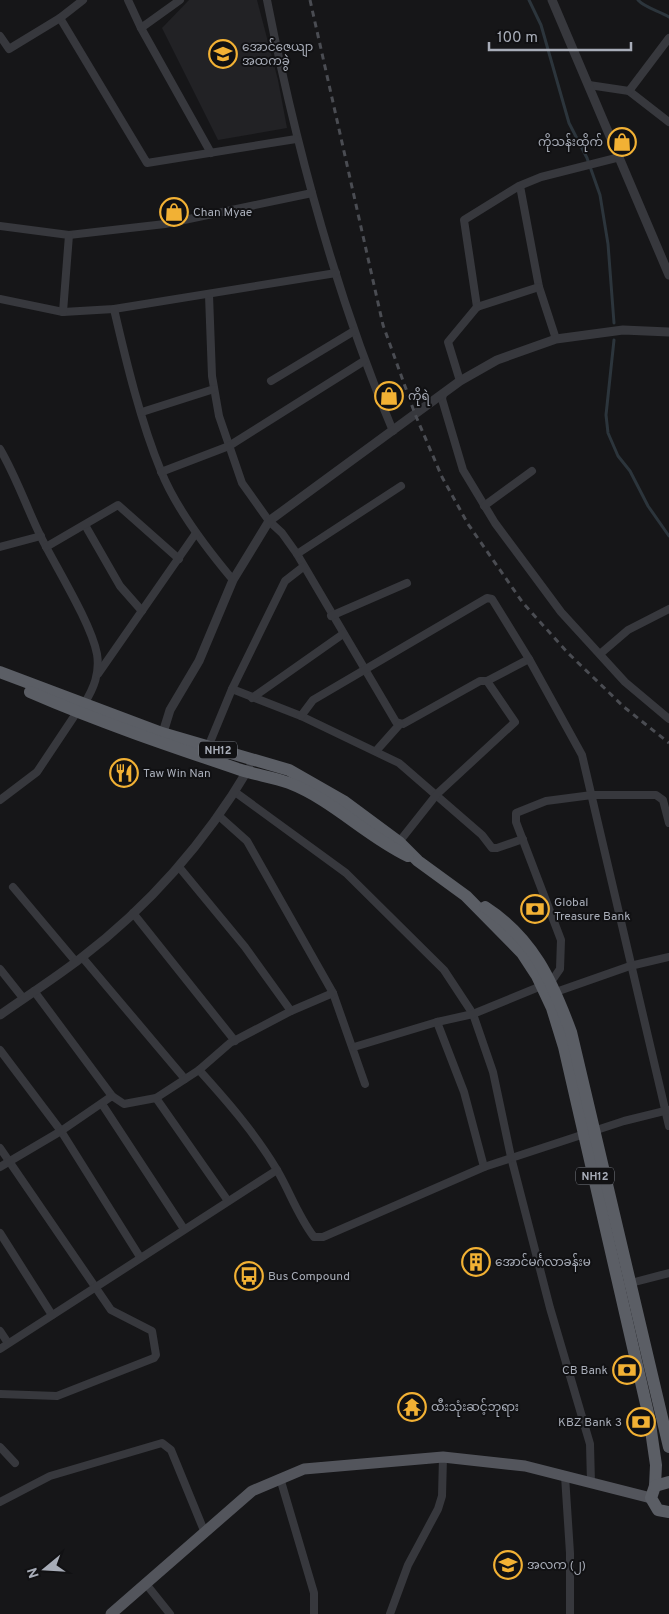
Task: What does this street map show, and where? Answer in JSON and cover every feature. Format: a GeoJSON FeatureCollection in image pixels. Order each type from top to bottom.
{"type":"FeatureCollection","features":[{"type":"Feature","properties":{"kind":"highway","name":"NH12"},"geometry":{"type":"LineString","coordinates":[[0,672],[80,708]]}},
{"type":"Feature","properties":{"kind":"highway","name":"NH12"},"geometry":{"type":"LineString","coordinates":[[0,680],[250,766],[289,770],[345,802],[399,842],[418,861],[466,896],[522,953],[549,989],[564,1048],[590,1133],[625,1285],[669,1448]]}},
{"type":"Feature","properties":{"kind":"highway","name":"NH12"},"geometry":{"type":"LineString","coordinates":[[162,737],[208,747],[320,797],[392,849],[418,861]]}},
{"type":"Feature","properties":{"kind":"highway","name":"NH12"},"geometry":{"type":"LineString","coordinates":[[625,1285],[656,1465],[653,1492]]}},
{"type":"Feature","properties":{"kind":"highway"},"geometry":{"type":"LineString","coordinates":[[669,1482],[660,1482],[653,1492],[658,1510],[669,1512]]}},
{"type":"Feature","properties":{"kind":"main road"},"geometry":{"type":"LineString","coordinates":[[111,1614],[252,1491],[304,1469],[443,1457],[525,1466],[591,1483],[653,1492]]}},
{"type":"Feature","properties":{"kind":"street"},"geometry":{"type":"LineString","coordinates":[[0,36],[9,49],[60,18],[83,0]]}},
{"type":"Feature","properties":{"kind":"street"},"geometry":{"type":"LineString","coordinates":[[128,0],[141,28],[211,153]]}},
{"type":"Feature","properties":{"kind":"street"},"geometry":{"type":"LineString","coordinates":[[141,28],[180,0]]}},
{"type":"Feature","properties":{"kind":"street"},"geometry":{"type":"LineString","coordinates":[[268,0],[296,139],[354,331],[364,361],[393,431]]}},
{"type":"Feature","properties":{"kind":"street"},"geometry":{"type":"LineString","coordinates":[[552,0],[668,272]]}},
{"type":"Feature","properties":{"kind":"street"},"geometry":{"type":"LineString","coordinates":[[60,18],[146,164],[296,139]]}},
{"type":"Feature","properties":{"kind":"street"},"geometry":{"type":"LineString","coordinates":[[630,91],[669,38]]}},
{"type":"Feature","properties":{"kind":"street"},"geometry":{"type":"LineString","coordinates":[[589,85],[630,91],[669,122]]}},
{"type":"Feature","properties":{"kind":"street"},"geometry":{"type":"LineString","coordinates":[[477,307],[464,220],[520,186],[541,177],[620,157]]}},
{"type":"Feature","properties":{"kind":"street"},"geometry":{"type":"LineString","coordinates":[[520,186],[539,287],[556,339]]}},
{"type":"Feature","properties":{"kind":"street"},"geometry":{"type":"LineString","coordinates":[[0,226],[69,235],[165,224],[312,193]]}},
{"type":"Feature","properties":{"kind":"street"},"geometry":{"type":"LineString","coordinates":[[63,312],[69,235]]}},
{"type":"Feature","properties":{"kind":"street"},"geometry":{"type":"LineString","coordinates":[[0,299],[63,312],[114,309],[208,295],[336,272]]}},
{"type":"Feature","properties":{"kind":"street"},"geometry":{"type":"LineString","coordinates":[[460,381],[448,342],[477,307],[539,287]]}},
{"type":"Feature","properties":{"kind":"street"},"geometry":{"type":"LineString","coordinates":[[208,295],[214,389],[219,416],[242,483],[269,521],[282,533],[297,554],[363,668],[396,722],[400,724]]}},
{"type":"Feature","properties":{"kind":"street"},"geometry":{"type":"LineString","coordinates":[[114,309],[142,412],[161,472],[196,533],[233,580]]}},
{"type":"Feature","properties":{"kind":"street"},"geometry":{"type":"LineString","coordinates":[[162,737],[170,710],[199,661],[233,580],[269,521],[460,381],[497,360],[556,339],[623,330],[669,332]]}},
{"type":"Feature","properties":{"kind":"street"},"geometry":{"type":"LineString","coordinates":[[271,381],[354,331]]}},
{"type":"Feature","properties":{"kind":"street"},"geometry":{"type":"LineString","coordinates":[[161,472],[229,446],[364,361]]}},
{"type":"Feature","properties":{"kind":"street"},"geometry":{"type":"LineString","coordinates":[[142,412],[214,389]]}},
{"type":"Feature","properties":{"kind":"street"},"geometry":{"type":"LineString","coordinates":[[443,394],[442,399],[462,470],[484,506],[561,612],[625,682],[669,719]]}},
{"type":"Feature","properties":{"kind":"street"},"geometry":{"type":"LineString","coordinates":[[0,449],[12,471],[46,547],[88,628],[96,653],[98,674]]}},
{"type":"Feature","properties":{"kind":"street"},"geometry":{"type":"LineString","coordinates":[[484,506],[532,470]]}},
{"type":"Feature","properties":{"kind":"street"},"geometry":{"type":"LineString","coordinates":[[297,554],[401,486]]}},
{"type":"Feature","properties":{"kind":"street"},"geometry":{"type":"LineString","coordinates":[[46,547],[118,505],[179,558]]}},
{"type":"Feature","properties":{"kind":"street"},"geometry":{"type":"LineString","coordinates":[[85,525],[120,586],[142,611]]}},
{"type":"Feature","properties":{"kind":"street"},"geometry":{"type":"LineString","coordinates":[[0,800],[37,772],[80,708],[98,674],[196,533]]}},
{"type":"Feature","properties":{"kind":"street"},"geometry":{"type":"LineString","coordinates":[[0,547],[41,536]]}},
{"type":"Feature","properties":{"kind":"street"},"geometry":{"type":"LineString","coordinates":[[208,747],[232,689],[285,581],[303,567]]}},
{"type":"Feature","properties":{"kind":"street"},"geometry":{"type":"LineString","coordinates":[[332,616],[407,583]]}},
{"type":"Feature","properties":{"kind":"street"},"geometry":{"type":"LineString","coordinates":[[301,716],[313,700],[363,668],[487,598],[492,599],[529,659],[582,755],[630,966],[667,1110],[669,1126]]}},
{"type":"Feature","properties":{"kind":"street"},"geometry":{"type":"LineString","coordinates":[[600,654],[628,630],[669,609]]}},
{"type":"Feature","properties":{"kind":"street"},"geometry":{"type":"LineString","coordinates":[[252,698],[343,634]]}},
{"type":"Feature","properties":{"kind":"street"},"geometry":{"type":"LineString","coordinates":[[376,752],[400,724],[480,681],[487,681],[529,659]]}},
{"type":"Feature","properties":{"kind":"street"},"geometry":{"type":"LineString","coordinates":[[399,842],[437,794],[515,722],[487,681]]}},
{"type":"Feature","properties":{"kind":"street"},"geometry":{"type":"LineString","coordinates":[[232,689],[301,716],[399,763],[482,835],[492,848],[523,839]]}},
{"type":"Feature","properties":{"kind":"street"},"geometry":{"type":"LineString","coordinates":[[0,1015],[79,959],[133,913],[179,868],[219,816],[250,766]]}},
{"type":"Feature","properties":{"kind":"street"},"geometry":{"type":"LineString","coordinates":[[235,792],[346,873],[444,970],[473,1014],[493,1072],[511,1157],[550,1308],[590,1444],[591,1483]]}},
{"type":"Feature","properties":{"kind":"street"},"geometry":{"type":"LineString","coordinates":[[549,989],[560,969],[561,940],[516,822],[516,813],[546,801],[592,795],[661,796],[669,823]]}},
{"type":"Feature","properties":{"kind":"street"},"geometry":{"type":"LineString","coordinates":[[219,816],[247,842],[333,993],[354,1047],[365,1084]]}},
{"type":"Feature","properties":{"kind":"street"},"geometry":{"type":"LineString","coordinates":[[179,868],[246,947],[291,1011]]}},
{"type":"Feature","properties":{"kind":"street"},"geometry":{"type":"LineString","coordinates":[[13,887],[186,1079]]}},
{"type":"Feature","properties":{"kind":"street"},"geometry":{"type":"LineString","coordinates":[[133,913],[235,1040]]}},
{"type":"Feature","properties":{"kind":"street"},"geometry":{"type":"LineString","coordinates":[[354,1047],[437,1022],[473,1014],[549,989],[669,957]]}},
{"type":"Feature","properties":{"kind":"street"},"geometry":{"type":"LineString","coordinates":[[0,969],[23,998]]}},
{"type":"Feature","properties":{"kind":"street"},"geometry":{"type":"LineString","coordinates":[[34,991],[112,1096],[124,1104],[156,1098],[199,1070],[235,1040],[291,1011],[333,993]]}},
{"type":"Feature","properties":{"kind":"street"},"geometry":{"type":"LineString","coordinates":[[437,1022],[464,1092],[484,1167]]}},
{"type":"Feature","properties":{"kind":"street"},"geometry":{"type":"LineString","coordinates":[[0,1050],[61,1131],[140,1257]]}},
{"type":"Feature","properties":{"kind":"street"},"geometry":{"type":"LineString","coordinates":[[199,1070],[238,1114],[277,1170],[304,1225],[314,1237],[323,1237],[511,1157],[624,1121],[667,1110]]}},
{"type":"Feature","properties":{"kind":"street"},"geometry":{"type":"LineString","coordinates":[[0,1167],[61,1131],[112,1096]]}},
{"type":"Feature","properties":{"kind":"street"},"geometry":{"type":"LineString","coordinates":[[156,1098],[228,1201]]}},
{"type":"Feature","properties":{"kind":"street"},"geometry":{"type":"LineString","coordinates":[[102,1104],[184,1229]]}},
{"type":"Feature","properties":{"kind":"street"},"geometry":{"type":"LineString","coordinates":[[0,1148],[110,1310],[152,1330],[156,1352],[154,1358],[57,1396],[0,1394]]}},
{"type":"Feature","properties":{"kind":"street"},"geometry":{"type":"LineString","coordinates":[[0,1349],[277,1170]]}},
{"type":"Feature","properties":{"kind":"street"},"geometry":{"type":"LineString","coordinates":[[0,1233],[52,1315]]}},
{"type":"Feature","properties":{"kind":"street"},"geometry":{"type":"LineString","coordinates":[[625,1285],[669,1273]]}},
{"type":"Feature","properties":{"kind":"street"},"geometry":{"type":"LineString","coordinates":[[0,1331],[8,1344]]}},
{"type":"Feature","properties":{"kind":"street"},"geometry":{"type":"LineString","coordinates":[[0,1502],[50,1476],[162,1443],[171,1450],[205,1533]]}},
{"type":"Feature","properties":{"kind":"street"},"geometry":{"type":"LineString","coordinates":[[0,1447],[15,1463]]}},
{"type":"Feature","properties":{"kind":"street"},"geometry":{"type":"LineString","coordinates":[[390,1614],[408,1565],[438,1510],[442,1496],[443,1457]]}},
{"type":"Feature","properties":{"kind":"street"},"geometry":{"type":"LineString","coordinates":[[566,1476],[570,1553],[570,1614]]}},
{"type":"Feature","properties":{"kind":"street"},"geometry":{"type":"LineString","coordinates":[[280,1478],[314,1593],[314,1614]]}},
{"type":"Feature","properties":{"kind":"street"},"geometry":{"type":"LineString","coordinates":[[146,1584],[170,1614]]}},
{"type":"Feature","properties":{"kind":"shaded area","name":"အောင်ဇေယျာ အထကခွဲ"},"geometry":{"type":"Polygon","coordinates":[[[189,0],[257,0],[278,80],[287,128],[218,140],[162,28],[189,0]]]}},
{"type":"Feature","properties":{"kind":"waterway"},"geometry":{"type":"LineString","coordinates":[[529,0],[541,25],[569,123],[587,158],[600,195],[608,244],[614,323]]}},
{"type":"Feature","properties":{"kind":"waterway"},"geometry":{"type":"LineString","coordinates":[[638,0],[669,17]]}},
{"type":"Feature","properties":{"kind":"waterway"},"geometry":{"type":"LineString","coordinates":[[614,340],[606,415],[608,433],[618,456],[630,471],[648,506],[669,536]]}},
{"type":"Feature","properties":{"kind":"railway"},"geometry":{"type":"LineString","coordinates":[[310,0],[383,325],[415,414],[442,477],[468,524],[523,603],[568,653],[624,707],[669,743]]}},
{"type":"Feature","properties":{"kind":"place","name":"အောင်ဇေယျာ အထကခွဲ"},"geometry":{"type":"Point","coordinates":[223,54]}},
{"type":"Feature","properties":{"kind":"place","name":"ကိုသန်းထိုက်"},"geometry":{"type":"Point","coordinates":[622,142]}},
{"type":"Feature","properties":{"kind":"place","name":"Chan Myae"},"geometry":{"type":"Point","coordinates":[174,212]}},
{"type":"Feature","properties":{"kind":"place","name":"ကိုရဲ"},"geometry":{"type":"Point","coordinates":[389,396]}},
{"type":"Feature","properties":{"kind":"place","name":"Taw Win Nan"},"geometry":{"type":"Point","coordinates":[124,773]}},
{"type":"Feature","properties":{"kind":"place","name":"Global Treasure Bank"},"geometry":{"type":"Point","coordinates":[535,909]}},
{"type":"Feature","properties":{"kind":"place","name":"အောင်မင်္ဂလာခန်းမ"},"geometry":{"type":"Point","coordinates":[476,1262]}},
{"type":"Feature","properties":{"kind":"place","name":"Bus Compound"},"geometry":{"type":"Point","coordinates":[249,1276]}},
{"type":"Feature","properties":{"kind":"place","name":"CB Bank"},"geometry":{"type":"Point","coordinates":[627,1370]}},
{"type":"Feature","properties":{"kind":"place","name":"ထီးသုံးဆင့်ဘုရား"},"geometry":{"type":"Point","coordinates":[412,1407]}},
{"type":"Feature","properties":{"kind":"place","name":"KBZ Bank 3"},"geometry":{"type":"Point","coordinates":[641,1422]}},
{"type":"Feature","properties":{"kind":"place","name":"အလက (၂)"},"geometry":{"type":"Point","coordinates":[508,1565]}}]}
